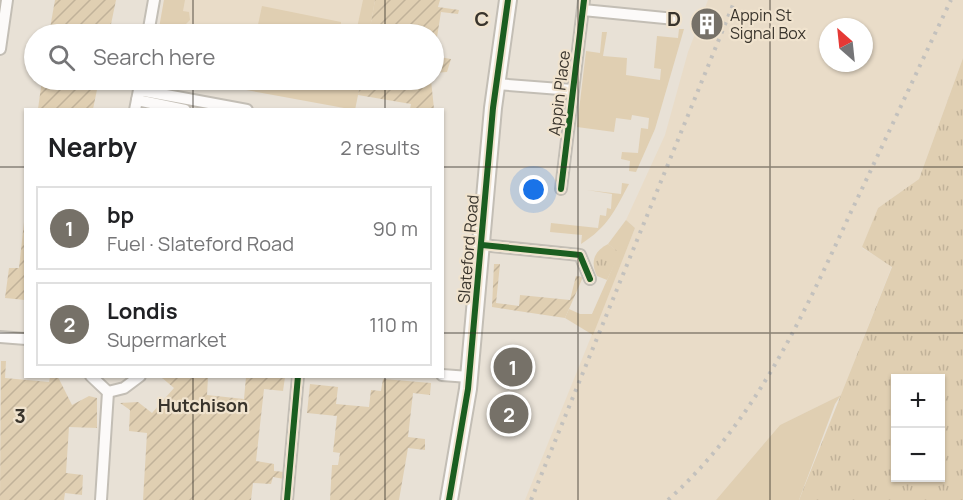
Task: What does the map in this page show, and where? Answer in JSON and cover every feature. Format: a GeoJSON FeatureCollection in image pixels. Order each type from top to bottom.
{"type":"FeatureCollection","features":[{"type":"Feature","properties":{"kind":"main road","name":"Slateford Road"},"geometry":{"type":"LineString","coordinates":[[449,500],[469,377],[496,84],[508,0]]}},
{"type":"Feature","properties":{"kind":"street"},"geometry":{"type":"LineString","coordinates":[[0,49],[7,0]]}},
{"type":"Feature","properties":{"kind":"street"},"geometry":{"type":"LineString","coordinates":[[150,24],[154,0]]}},
{"type":"Feature","properties":{"kind":"street","name":"Appin Place"},"geometry":{"type":"LineString","coordinates":[[561,189],[584,5],[675,19]]}},
{"type":"Feature","properties":{"kind":"street","name":"Appin Place"},"geometry":{"type":"LineString","coordinates":[[496,84],[573,90]]}},
{"type":"Feature","properties":{"kind":"street"},"geometry":{"type":"LineString","coordinates":[[138,95],[179,108]]}},
{"type":"Feature","properties":{"kind":"street"},"geometry":{"type":"LineString","coordinates":[[138,95],[232,108]]}},
{"type":"Feature","properties":{"kind":"street"},"geometry":{"type":"LineString","coordinates":[[482,244],[580,255],[590,279]]}},
{"type":"Feature","properties":{"kind":"street"},"geometry":{"type":"LineString","coordinates":[[0,337],[24,339]]}},
{"type":"Feature","properties":{"kind":"street"},"geometry":{"type":"LineString","coordinates":[[444,375],[469,377]]}},
{"type":"Feature","properties":{"kind":"street"},"geometry":{"type":"LineString","coordinates":[[93,378],[108,392]]}},
{"type":"Feature","properties":{"kind":"street"},"geometry":{"type":"LineString","coordinates":[[108,392],[124,387],[137,378]]}},
{"type":"Feature","properties":{"kind":"street"},"geometry":{"type":"LineString","coordinates":[[287,500],[298,378]]}},
{"type":"Feature","properties":{"kind":"street"},"geometry":{"type":"LineString","coordinates":[[101,500],[108,392]]}},
{"type":"Feature","properties":{"kind":"shaded area"},"geometry":{"type":"Polygon","coordinates":[[[164,0],[375,0],[371,24],[160,24],[164,0]]]}},
{"type":"Feature","properties":{"kind":"shaded area"},"geometry":{"type":"Polygon","coordinates":[[[708,0],[963,0],[963,58],[919,179],[878,208],[862,248],[892,266],[841,395],[780,425],[716,500],[525,500],[635,228],[626,220],[665,135],[688,52],[708,0]]]}},
{"type":"Feature","properties":{"kind":"green space"},"geometry":{"type":"Polygon","coordinates":[[[55,0],[116,0],[111,24],[51,24],[55,0]]]}},
{"type":"Feature","properties":{"kind":"green space"},"geometry":{"type":"Polygon","coordinates":[[[164,0],[185,0],[183,11],[189,12],[190,20],[186,24],[160,24],[164,0]]]}},
{"type":"Feature","properties":{"kind":"green space"},"geometry":{"type":"Polygon","coordinates":[[[363,0],[375,0],[371,24],[358,24],[363,0]]]}},
{"type":"Feature","properties":{"kind":"green space"},"geometry":{"type":"Polygon","coordinates":[[[375,0],[440,0],[438,7],[459,10],[458,14],[441,12],[439,24],[371,24],[375,0]]]}},
{"type":"Feature","properties":{"kind":"green space"},"geometry":{"type":"Polygon","coordinates":[[[262,6],[341,22],[341,24],[258,24],[262,6]]]}},
{"type":"Feature","properties":{"kind":"green space"},"geometry":{"type":"Polygon","coordinates":[[[679,29],[684,29],[655,129],[636,172],[629,171],[630,161],[621,159],[622,152],[638,153],[641,128],[648,129],[649,118],[632,115],[631,120],[616,118],[614,132],[577,127],[586,51],[600,53],[602,32],[607,32],[603,56],[627,58],[626,75],[660,80],[661,69],[654,68],[657,36],[678,38],[679,29]]]}},
{"type":"Feature","properties":{"kind":"green space"},"geometry":{"type":"Polygon","coordinates":[[[444,58],[451,59],[447,72],[444,72],[444,58]]]}},
{"type":"Feature","properties":{"kind":"green space"},"geometry":{"type":"Polygon","coordinates":[[[963,58],[963,500],[799,500],[892,267],[862,247],[878,208],[919,179],[963,58]]]}},
{"type":"Feature","properties":{"kind":"green space"},"geometry":{"type":"Polygon","coordinates":[[[41,90],[97,90],[93,108],[38,108],[41,90]]]}},
{"type":"Feature","properties":{"kind":"green space"},"geometry":{"type":"Polygon","coordinates":[[[246,90],[359,90],[355,108],[344,108],[246,90]]]}},
{"type":"Feature","properties":{"kind":"green space"},"geometry":{"type":"Polygon","coordinates":[[[359,90],[432,90],[434,108],[410,108],[411,104],[358,95],[359,90]]]}},
{"type":"Feature","properties":{"kind":"green space"},"geometry":{"type":"Polygon","coordinates":[[[622,183],[629,184],[610,217],[590,238],[581,244],[582,235],[550,232],[551,223],[598,228],[600,215],[606,216],[607,208],[611,209],[612,194],[587,190],[621,194],[622,183]]]}},
{"type":"Feature","properties":{"kind":"green space"},"geometry":{"type":"Polygon","coordinates":[[[626,220],[635,228],[593,335],[565,318],[569,309],[580,314],[592,314],[619,253],[608,244],[626,220]]]}},
{"type":"Feature","properties":{"kind":"green space"},"geometry":{"type":"Polygon","coordinates":[[[24,222],[24,300],[5,298],[9,268],[19,268],[24,222]]]}},
{"type":"Feature","properties":{"kind":"green space"},"geometry":{"type":"Polygon","coordinates":[[[608,244],[620,253],[607,280],[597,276],[594,262],[599,250],[608,244]]]}},
{"type":"Feature","properties":{"kind":"green space"},"geometry":{"type":"Polygon","coordinates":[[[494,264],[500,264],[496,303],[519,306],[520,295],[570,300],[576,276],[583,277],[565,318],[492,307],[494,264]]]}},
{"type":"Feature","properties":{"kind":"green space"},"geometry":{"type":"Polygon","coordinates":[[[1,361],[6,361],[5,378],[49,382],[50,378],[58,378],[72,405],[89,396],[97,398],[97,428],[69,427],[66,473],[83,475],[82,495],[65,493],[64,500],[0,500],[1,361]]]}},
{"type":"Feature","properties":{"kind":"green space"},"geometry":{"type":"Polygon","coordinates":[[[162,378],[208,378],[207,395],[244,399],[246,378],[285,378],[283,391],[264,389],[256,461],[274,464],[274,471],[285,472],[284,479],[273,477],[271,484],[253,483],[251,500],[143,500],[147,433],[129,431],[130,410],[120,403],[138,402],[152,413],[174,388],[162,378]]]}},
{"type":"Feature","properties":{"kind":"green space"},"geometry":{"type":"Polygon","coordinates":[[[383,379],[431,383],[430,395],[413,393],[408,437],[425,439],[425,450],[408,448],[399,500],[330,500],[332,465],[338,465],[340,453],[333,452],[337,416],[307,413],[310,384],[338,387],[336,404],[369,407],[371,390],[381,391],[383,379]]]}},
{"type":"Feature","properties":{"kind":"green space"},"geometry":{"type":"Polygon","coordinates":[[[841,395],[835,404],[799,500],[716,500],[780,425],[841,395]]]}},
{"type":"Feature","properties":{"kind":"railway"},"geometry":{"type":"LineString","coordinates":[[531,500],[735,0]]}},
{"type":"Feature","properties":{"kind":"railway"},"geometry":{"type":"LineString","coordinates":[[668,500],[699,470],[726,437],[774,367],[814,292],[951,0]]}},
{"type":"Feature","properties":{"kind":"cycle path"},"geometry":{"type":"LineString","coordinates":[[449,500],[468,389],[493,108],[508,0]]}},
{"type":"Feature","properties":{"kind":"cycle path"},"geometry":{"type":"LineString","coordinates":[[561,189],[584,0]]}},
{"type":"Feature","properties":{"kind":"cycle path"},"geometry":{"type":"LineString","coordinates":[[482,245],[580,255],[590,279]]}},
{"type":"Feature","properties":{"kind":"cycle path"},"geometry":{"type":"LineString","coordinates":[[287,500],[298,378]]}},
{"type":"Feature","properties":{"kind":"place","name":"Appin St Signal Box"},"geometry":{"type":"Point","coordinates":[707,24]}},
{"type":"Feature","properties":{"kind":"place","name":"bp"},"geometry":{"type":"Point","coordinates":[513,367]}},
{"type":"Feature","properties":{"kind":"place","name":"Londis"},"geometry":{"type":"Point","coordinates":[509,414]}},
{"type":"Feature","properties":{"kind":"district","name":"Hutchison"},"geometry":{"type":"Point","coordinates":[203,406]}}]}
